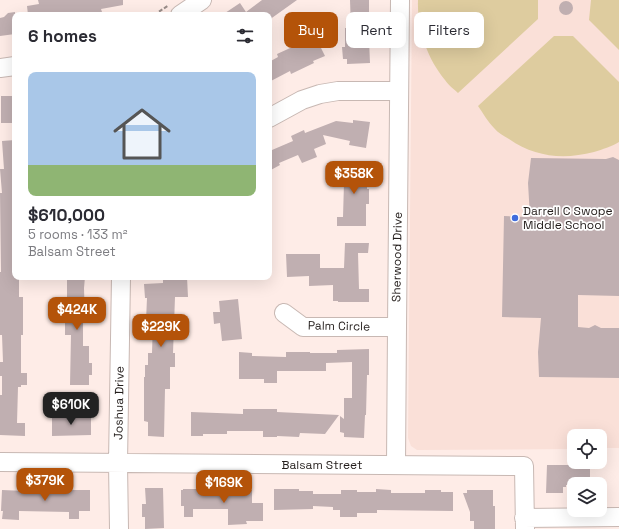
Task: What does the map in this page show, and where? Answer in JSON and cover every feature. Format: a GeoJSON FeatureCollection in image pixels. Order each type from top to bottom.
{"type":"FeatureCollection","features":[{"type":"Feature","properties":{"kind":"street"},"geometry":{"type":"LineString","coordinates":[[175,9],[202,0]]}},
{"type":"Feature","properties":{"kind":"street","name":"Sherwood Drive"},"geometry":{"type":"LineString","coordinates":[[396,465],[400,0]]}},
{"type":"Feature","properties":{"kind":"street"},"geometry":{"type":"LineString","coordinates":[[0,68],[12,66]]}},
{"type":"Feature","properties":{"kind":"street"},"geometry":{"type":"LineString","coordinates":[[272,116],[302,100],[320,94],[338,91],[399,91]]}},
{"type":"Feature","properties":{"kind":"street","name":"Joshua Drive"},"geometry":{"type":"LineString","coordinates":[[119,529],[118,463],[120,280]]}},
{"type":"Feature","properties":{"kind":"street","name":"Palm Circle"},"geometry":{"type":"LineString","coordinates":[[284,314],[303,327],[396,327]]}},
{"type":"Feature","properties":{"kind":"street","name":"Balsam Street"},"geometry":{"type":"LineString","coordinates":[[0,462],[524,466],[524,524]]}},
{"type":"Feature","properties":{"kind":"street"},"geometry":{"type":"LineString","coordinates":[[524,524],[619,517]]}},
{"type":"Feature","properties":{"kind":"path"},"geometry":{"type":"LineString","coordinates":[[164,12],[175,9]]}},
{"type":"Feature","properties":{"kind":"shaded area","name":"Darrell C Swope Middle School"},"geometry":{"type":"Polygon","coordinates":[[[412,0],[619,0],[619,448],[607,448],[607,429],[567,429],[567,449],[417,450],[411,446],[408,438],[412,0]]]}},
{"type":"Feature","properties":{"kind":"shaded area"},"geometry":{"type":"Polygon","coordinates":[[[418,0],[538,0],[538,19],[458,93],[446,82],[426,48],[484,48],[484,12],[418,11],[418,0]]]}},
{"type":"Feature","properties":{"kind":"shaded area"},"geometry":{"type":"Polygon","coordinates":[[[591,0],[619,0],[619,50],[589,20],[591,0]]]}},
{"type":"Feature","properties":{"kind":"shaded area"},"geometry":{"type":"Polygon","coordinates":[[[554,36],[573,36],[619,82],[619,142],[594,152],[571,156],[539,153],[519,145],[499,133],[478,106],[554,36]]]}},
{"type":"Feature","properties":{"kind":"building"},"geometry":{"type":"Polygon","coordinates":[[[38,0],[123,0],[123,5],[101,9],[102,12],[28,12],[27,6],[39,4],[38,0]]]}},
{"type":"Feature","properties":{"kind":"building"},"geometry":{"type":"Polygon","coordinates":[[[262,0],[297,0],[272,18],[272,12],[246,12],[262,0]]]}},
{"type":"Feature","properties":{"kind":"building"},"geometry":{"type":"Polygon","coordinates":[[[350,0],[369,0],[369,12],[350,12],[350,0]]]}},
{"type":"Feature","properties":{"kind":"building"},"geometry":{"type":"Polygon","coordinates":[[[566,1],[571,3],[573,8],[571,13],[566,15],[561,13],[559,8],[561,3],[566,1]]]}},
{"type":"Feature","properties":{"kind":"building"},"geometry":{"type":"Polygon","coordinates":[[[240,3],[246,12],[226,12],[240,3]]]}},
{"type":"Feature","properties":{"kind":"building"},"geometry":{"type":"Polygon","coordinates":[[[12,12],[12,34],[0,36],[0,18],[4,17],[8,13],[12,12]]]}},
{"type":"Feature","properties":{"kind":"building"},"geometry":{"type":"Polygon","coordinates":[[[345,28],[346,48],[369,48],[370,63],[347,64],[347,59],[343,59],[342,47],[345,47],[345,28]]]}},
{"type":"Feature","properties":{"kind":"building"},"geometry":{"type":"Polygon","coordinates":[[[290,48],[321,48],[325,56],[291,74],[290,71],[272,80],[272,60],[278,57],[277,54],[290,48]]]}},
{"type":"Feature","properties":{"kind":"building"},"geometry":{"type":"Polygon","coordinates":[[[1,96],[12,96],[12,123],[1,123],[1,96]]]}},
{"type":"Feature","properties":{"kind":"building"},"geometry":{"type":"Polygon","coordinates":[[[353,120],[370,122],[366,148],[349,145],[350,141],[323,135],[326,144],[314,149],[317,157],[302,163],[298,155],[279,163],[280,165],[272,169],[272,150],[293,141],[291,136],[304,130],[305,133],[336,121],[353,123],[353,120]]]}},
{"type":"Feature","properties":{"kind":"building"},"geometry":{"type":"Polygon","coordinates":[[[12,140],[12,280],[19,280],[19,297],[23,297],[21,373],[27,373],[27,385],[21,385],[21,387],[18,387],[17,423],[25,423],[25,436],[0,435],[0,395],[2,395],[2,376],[0,376],[0,362],[3,362],[2,335],[0,335],[0,193],[2,193],[0,169],[4,169],[2,141],[12,140]]]}},
{"type":"Feature","properties":{"kind":"building"},"geometry":{"type":"Polygon","coordinates":[[[613,157],[619,160],[619,296],[578,295],[578,327],[589,328],[595,325],[601,328],[619,328],[619,378],[539,377],[538,352],[541,318],[502,317],[504,216],[530,217],[528,183],[531,158],[606,159],[613,157]]]}},
{"type":"Feature","properties":{"kind":"building"},"geometry":{"type":"Polygon","coordinates":[[[346,164],[367,164],[367,189],[369,189],[369,204],[366,204],[366,226],[337,226],[337,217],[343,217],[344,183],[340,183],[341,168],[346,169],[346,164]]]}},
{"type":"Feature","properties":{"kind":"building"},"geometry":{"type":"Polygon","coordinates":[[[345,243],[369,243],[368,253],[358,253],[359,289],[369,289],[369,302],[333,301],[333,285],[309,286],[309,276],[287,277],[286,254],[320,254],[320,268],[344,268],[345,243]]]}},
{"type":"Feature","properties":{"kind":"building"},"geometry":{"type":"Polygon","coordinates":[[[67,280],[85,280],[85,321],[83,321],[83,346],[89,346],[89,363],[92,363],[92,375],[89,375],[89,385],[70,385],[71,335],[65,335],[65,315],[59,315],[59,303],[65,303],[65,297],[67,297],[67,280]]]}},
{"type":"Feature","properties":{"kind":"building"},"geometry":{"type":"Polygon","coordinates":[[[163,280],[187,280],[188,297],[175,297],[173,353],[175,353],[175,367],[170,367],[170,389],[165,389],[164,437],[148,436],[148,422],[144,421],[145,365],[148,365],[148,353],[152,353],[153,321],[146,321],[147,298],[145,298],[144,284],[163,283],[163,280]]]}},
{"type":"Feature","properties":{"kind":"building"},"geometry":{"type":"Polygon","coordinates":[[[238,299],[242,339],[222,341],[220,323],[214,324],[213,312],[220,312],[219,301],[238,299]]]}},
{"type":"Feature","properties":{"kind":"building"},"geometry":{"type":"Polygon","coordinates":[[[369,349],[369,375],[367,375],[364,438],[344,437],[344,433],[340,432],[340,416],[344,419],[344,398],[352,398],[352,362],[326,363],[326,371],[277,371],[277,383],[264,383],[264,379],[239,379],[239,352],[252,353],[252,356],[286,357],[286,352],[337,353],[337,350],[369,349]]]}},
{"type":"Feature","properties":{"kind":"building"},"geometry":{"type":"Polygon","coordinates":[[[243,409],[277,409],[277,412],[339,415],[325,434],[300,433],[299,437],[263,437],[263,431],[227,431],[227,434],[203,434],[203,436],[191,436],[191,412],[243,414],[243,409]]]}},
{"type":"Feature","properties":{"kind":"building"},"geometry":{"type":"Polygon","coordinates":[[[52,416],[91,416],[91,435],[52,436],[52,416]]]}},
{"type":"Feature","properties":{"kind":"building"},"geometry":{"type":"Polygon","coordinates":[[[547,465],[567,465],[567,469],[590,469],[590,477],[567,477],[567,485],[566,487],[563,487],[563,493],[546,493],[547,465]]]}},
{"type":"Feature","properties":{"kind":"building"},"geometry":{"type":"Polygon","coordinates":[[[26,488],[90,490],[90,511],[79,511],[79,519],[69,519],[69,512],[19,511],[19,520],[2,519],[2,490],[26,491],[26,488]]]}},
{"type":"Feature","properties":{"kind":"building"},"geometry":{"type":"Polygon","coordinates":[[[145,488],[163,488],[164,528],[145,529],[145,517],[142,517],[142,504],[146,504],[145,488]]]}},
{"type":"Feature","properties":{"kind":"building"},"geometry":{"type":"Polygon","coordinates":[[[207,489],[207,491],[228,491],[228,489],[252,490],[252,503],[263,503],[263,521],[246,521],[247,524],[228,525],[228,509],[193,509],[193,517],[184,517],[184,506],[181,506],[181,490],[207,489]]]}},
{"type":"Feature","properties":{"kind":"building"},"geometry":{"type":"Polygon","coordinates":[[[274,489],[299,489],[299,491],[313,491],[313,494],[341,494],[341,490],[376,492],[376,489],[391,490],[391,493],[425,493],[425,490],[441,490],[441,492],[453,492],[453,511],[377,510],[377,513],[357,513],[357,517],[340,517],[340,510],[333,510],[333,507],[313,506],[313,509],[274,510],[274,489]]]}},
{"type":"Feature","properties":{"kind":"building"},"geometry":{"type":"Polygon","coordinates":[[[467,490],[493,490],[495,529],[474,529],[474,521],[470,521],[470,512],[463,493],[467,493],[467,490]]]}},
{"type":"Feature","properties":{"kind":"place","name":"Darrell C Swope Middle School"},"geometry":{"type":"Point","coordinates":[515,218]}}]}
